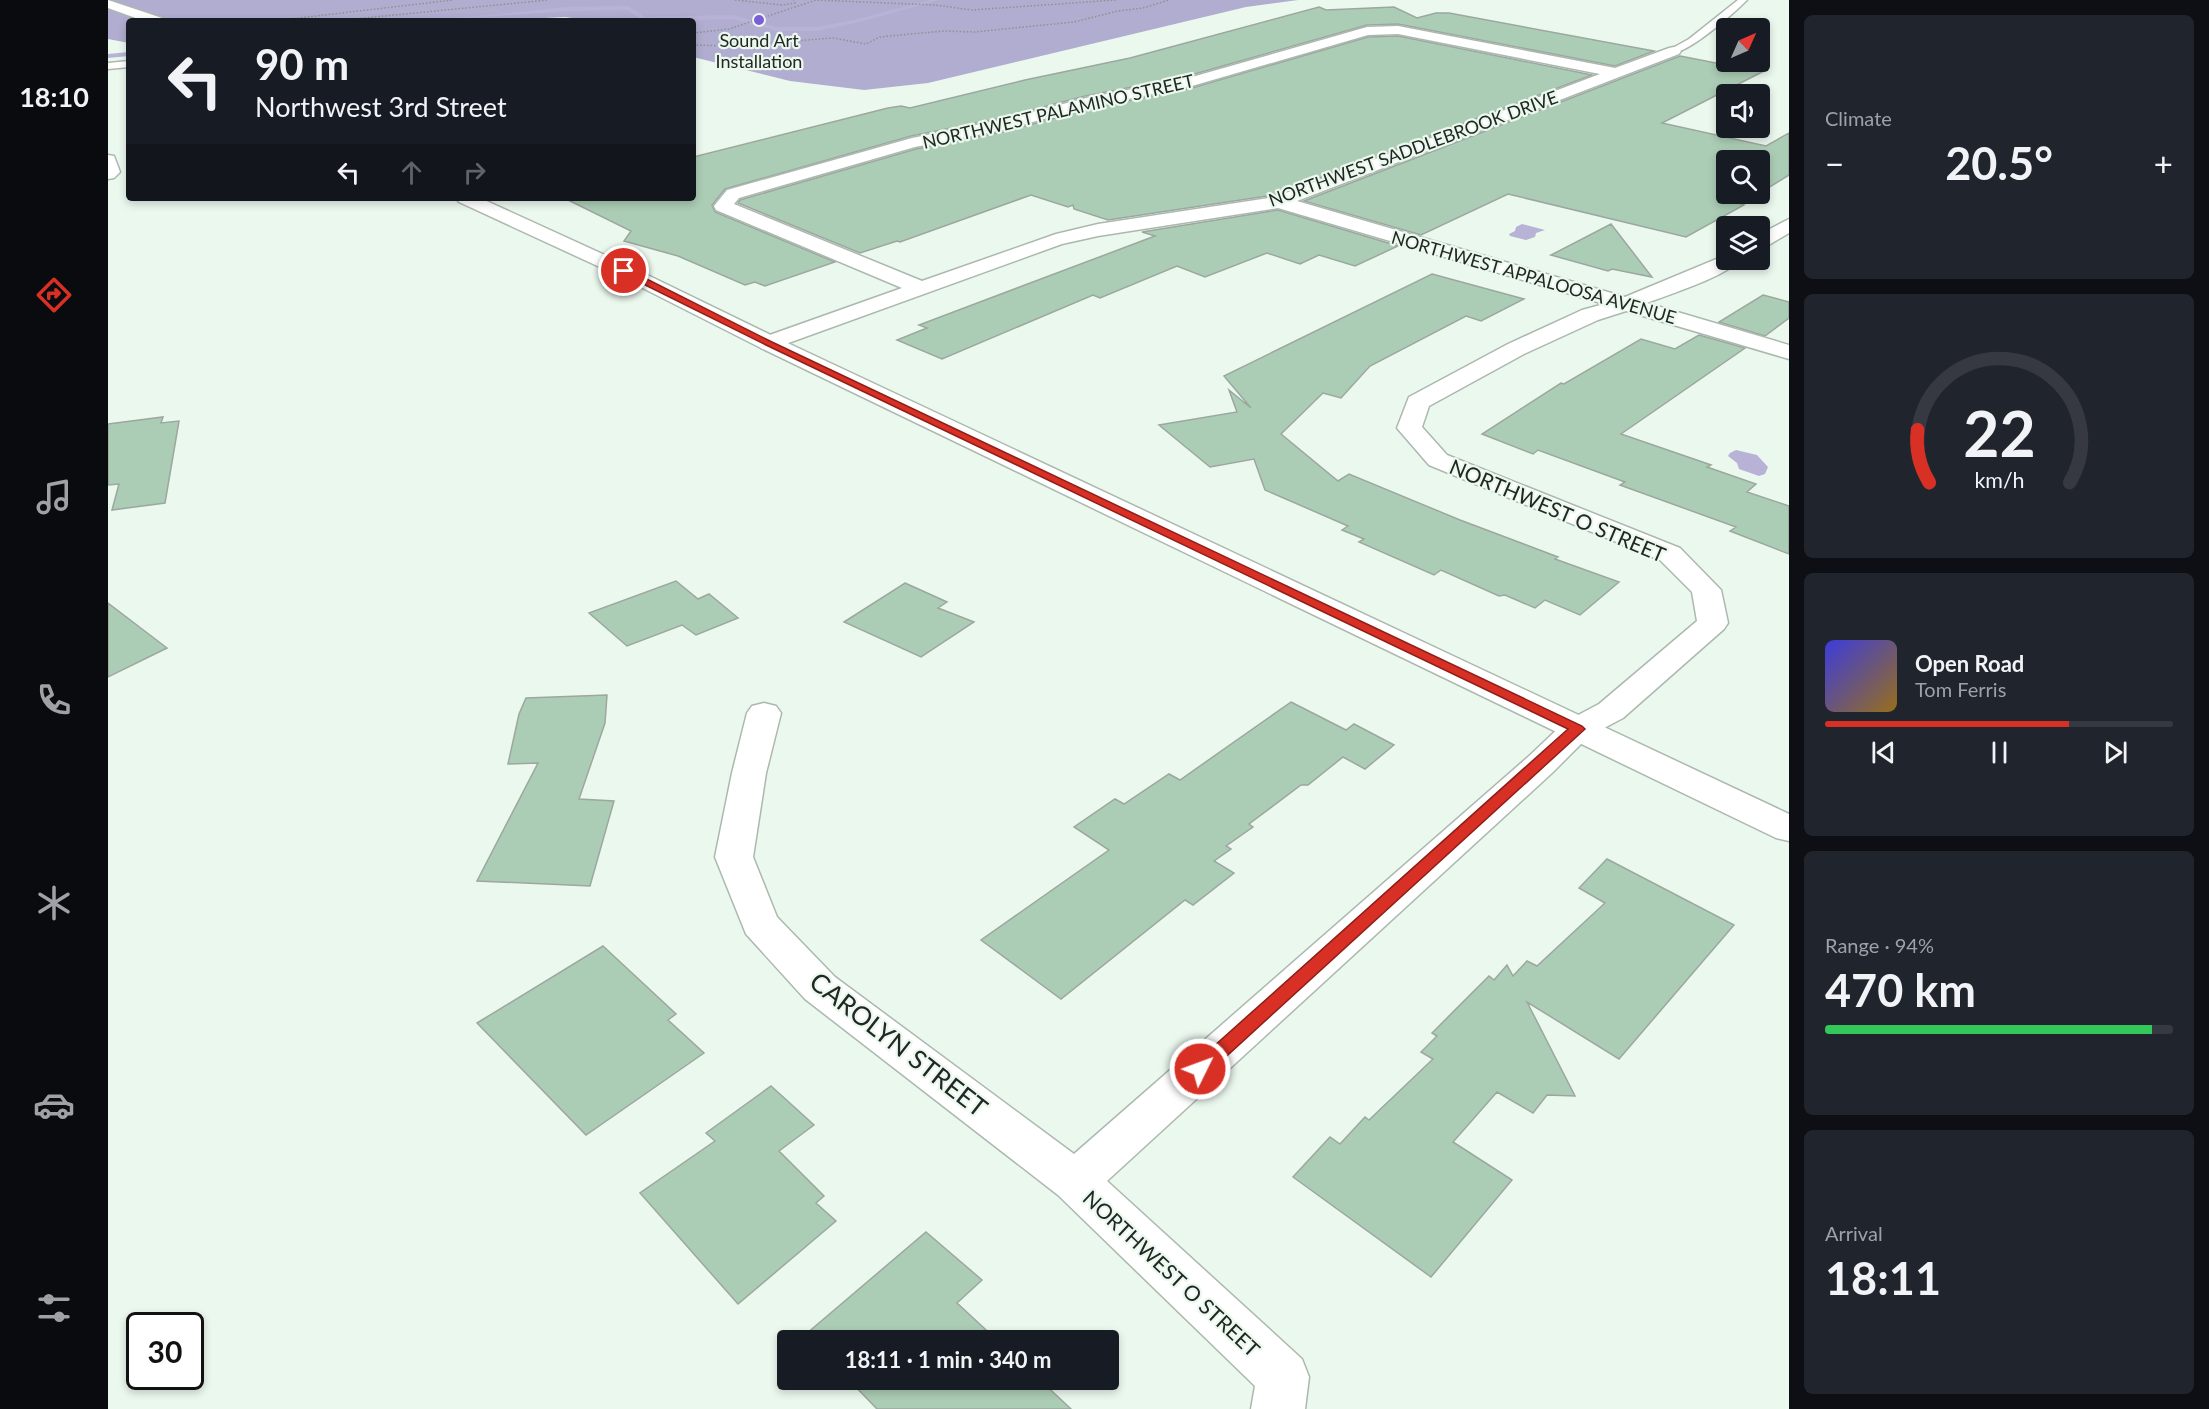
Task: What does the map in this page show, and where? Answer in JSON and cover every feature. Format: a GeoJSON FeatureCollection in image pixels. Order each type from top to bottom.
{"type":"FeatureCollection","features":[{"type":"Feature","properties":{"kind":"street"},"geometry":{"type":"LineString","coordinates":[[108,4],[148,18]]}},
{"type":"Feature","properties":{"kind":"street","name":"NORTHWEST PALAMINO STREET"},"geometry":{"type":"LineString","coordinates":[[920,288],[723,206],[733,194],[912,144],[1003,125],[1086,103],[1187,83],[1367,31],[1398,30],[1616,73]]}},
{"type":"Feature","properties":{"kind":"street","name":"NORTHWEST SADDLEBROOK DRIVE"},"geometry":{"type":"LineString","coordinates":[[769,344],[1056,240],[1098,230],[1279,202],[1674,51]]}},
{"type":"Feature","properties":{"kind":"street"},"geometry":{"type":"LineString","coordinates":[[108,160],[111,172],[108,174]]}},
{"type":"Feature","properties":{"kind":"street"},"geometry":{"type":"LineString","coordinates":[[472,201],[624,271],[769,344],[1789,830]]}},
{"type":"Feature","properties":{"kind":"street","name":"NORTHWEST APPALOOSA AVENUE"},"geometry":{"type":"LineString","coordinates":[[1279,202],[1789,352]]}},
{"type":"Feature","properties":{"kind":"street"},"geometry":{"type":"LineString","coordinates":[[1770,236],[1789,225]]}},
{"type":"Feature","properties":{"kind":"street","name":"NORTHWEST O STREET"},"geometry":{"type":"LineString","coordinates":[[1278,1409],[1283,1377],[1075,1181],[1578,729],[1611,711],[1713,623],[1706,590],[1670,554],[1438,460],[1408,428],[1418,402],[1516,348],[1590,315],[1628,304],[1716,267]]}},
{"type":"Feature","properties":{"kind":"street","name":"CAROLYN STREET"},"geometry":{"type":"LineString","coordinates":[[764,713],[749,773],[734,857],[760,924],[820,988],[1075,1181]]}},
{"type":"Feature","properties":{"kind":"lane"},"geometry":{"type":"LineString","coordinates":[[1674,51],[1692,41],[1743,0]]}},
{"type":"Feature","properties":{"kind":"lane"},"geometry":{"type":"LineString","coordinates":[[108,66],[126,64]]}},
{"type":"Feature","properties":{"kind":"path"},"geometry":{"type":"LineString","coordinates":[[299,18],[453,0]]}},
{"type":"Feature","properties":{"kind":"path"},"geometry":{"type":"LineString","coordinates":[[354,18],[548,0]]}},
{"type":"Feature","properties":{"kind":"path"},"geometry":{"type":"LineString","coordinates":[[735,0],[782,5],[795,3],[794,0]]}},
{"type":"Feature","properties":{"kind":"path"},"geometry":{"type":"LineString","coordinates":[[744,0],[781,4],[792,2],[789,0]]}},
{"type":"Feature","properties":{"kind":"path"},"geometry":{"type":"LineString","coordinates":[[696,33],[729,29],[815,0],[935,5],[972,10],[1116,0]]}},
{"type":"Feature","properties":{"kind":"path"},"geometry":{"type":"LineString","coordinates":[[696,45],[728,46],[833,38],[866,44],[889,36],[945,31],[974,32],[1074,22],[1118,11],[1143,8],[1169,0]]}},
{"type":"Feature","properties":{"kind":"shaded area"},"geometry":{"type":"Polygon","coordinates":[[[108,0],[1298,0],[1246,7],[928,83],[864,90],[790,81],[696,58],[696,18],[126,18],[126,42],[108,39],[108,0]]]}},
{"type":"Feature","properties":{"kind":"shaded area"},"geometry":{"type":"Polygon","coordinates":[[[1522,224],[1545,230],[1526,240],[1510,236],[1509,234],[1515,231],[1516,227],[1522,224]]]}},
{"type":"Feature","properties":{"kind":"shaded area"},"geometry":{"type":"Polygon","coordinates":[[[1736,450],[1757,455],[1768,467],[1765,474],[1759,476],[1739,469],[1737,463],[1728,456],[1736,450]]]}},
{"type":"Feature","properties":{"kind":"building"},"geometry":{"type":"Polygon","coordinates":[[[1319,7],[1326,10],[1394,7],[1417,18],[1436,13],[1449,13],[1654,51],[1615,66],[1398,24],[1367,25],[1184,77],[1085,96],[1001,118],[911,136],[725,189],[712,205],[715,212],[835,262],[765,286],[755,282],[745,285],[678,256],[624,241],[631,231],[570,201],[696,201],[696,156],[888,108],[901,106],[910,108],[1025,80],[1130,58],[1319,7]]]}},
{"type":"Feature","properties":{"kind":"building"},"geometry":{"type":"Polygon","coordinates":[[[1398,36],[1592,75],[1274,195],[1108,220],[1074,209],[1073,205],[1068,207],[1031,195],[900,242],[860,253],[738,203],[740,200],[916,149],[1003,132],[1089,109],[1192,88],[1368,37],[1398,36]]]}},
{"type":"Feature","properties":{"kind":"building"},"geometry":{"type":"Polygon","coordinates":[[[1680,56],[1716,63],[1716,72],[1762,72],[1738,84],[1716,84],[1716,95],[1662,123],[1716,135],[1716,138],[1730,138],[1766,146],[1789,133],[1789,175],[1770,187],[1770,150],[1716,150],[1716,204],[1744,205],[1724,216],[1716,216],[1716,220],[1686,237],[1508,194],[1421,235],[1304,201],[1680,56]]]}},
{"type":"Feature","properties":{"kind":"building"},"geometry":{"type":"Polygon","coordinates":[[[1278,210],[1398,246],[1355,266],[1319,255],[1300,264],[1267,253],[1205,277],[1177,266],[1100,298],[1093,295],[942,359],[897,340],[927,328],[919,325],[1155,236],[1142,232],[1278,210]]]}},
{"type":"Feature","properties":{"kind":"building"},"geometry":{"type":"Polygon","coordinates":[[[1611,224],[1652,277],[1612,269],[1608,271],[1551,255],[1611,224]]]}},
{"type":"Feature","properties":{"kind":"building"},"geometry":{"type":"Polygon","coordinates":[[[1432,274],[1524,299],[1481,321],[1466,316],[1370,366],[1341,398],[1323,393],[1281,434],[1338,481],[1349,474],[1558,557],[1555,559],[1619,582],[1580,615],[1545,600],[1535,608],[1505,595],[1499,596],[1441,570],[1434,575],[1359,542],[1364,539],[1342,530],[1348,526],[1265,490],[1254,459],[1210,467],[1159,425],[1237,412],[1229,390],[1251,408],[1224,376],[1432,274]]]}},
{"type":"Feature","properties":{"kind":"building"},"geometry":{"type":"Polygon","coordinates":[[[1763,295],[1789,302],[1789,318],[1765,336],[1719,322],[1763,295]]]}},
{"type":"Feature","properties":{"kind":"building"},"geometry":{"type":"Polygon","coordinates":[[[1699,335],[1745,348],[1621,434],[1711,465],[1707,467],[1756,484],[1747,492],[1789,506],[1789,554],[1730,531],[1736,527],[1620,485],[1625,482],[1538,450],[1533,454],[1482,434],[1561,383],[1564,384],[1641,339],[1675,349],[1699,335]]]}},
{"type":"Feature","properties":{"kind":"building"},"geometry":{"type":"Polygon","coordinates":[[[163,417],[161,423],[179,421],[165,503],[112,510],[119,484],[108,485],[108,424],[163,417]]]}},
{"type":"Feature","properties":{"kind":"building"},"geometry":{"type":"Polygon","coordinates":[[[676,581],[698,599],[709,594],[738,618],[696,635],[682,625],[627,646],[589,613],[676,581]]]}},
{"type":"Feature","properties":{"kind":"building"},"geometry":{"type":"Polygon","coordinates":[[[905,583],[947,602],[938,608],[974,622],[921,657],[844,622],[905,583]]]}},
{"type":"Feature","properties":{"kind":"building"},"geometry":{"type":"Polygon","coordinates":[[[108,603],[167,648],[108,677],[108,603]]]}},
{"type":"Feature","properties":{"kind":"building"},"geometry":{"type":"Polygon","coordinates":[[[607,695],[605,723],[579,799],[614,801],[590,886],[477,881],[538,763],[508,764],[519,714],[526,698],[607,695]]]}},
{"type":"Feature","properties":{"kind":"building"},"geometry":{"type":"Polygon","coordinates":[[[1291,702],[1346,730],[1354,724],[1394,745],[1365,769],[1343,757],[1308,785],[1301,785],[1249,824],[1253,827],[1226,846],[1231,849],[1214,861],[1234,873],[1193,905],[1185,900],[1061,999],[981,940],[1109,850],[1074,827],[1115,799],[1124,804],[1169,774],[1180,780],[1291,702]]]}},
{"type":"Feature","properties":{"kind":"building"},"geometry":{"type":"Polygon","coordinates":[[[1607,859],[1734,925],[1619,1059],[1527,1002],[1575,1096],[1547,1095],[1533,1113],[1497,1092],[1453,1142],[1512,1180],[1431,1277],[1293,1177],[1330,1137],[1340,1144],[1365,1117],[1369,1120],[1433,1059],[1421,1052],[1437,1036],[1432,1033],[1489,976],[1494,980],[1507,965],[1513,976],[1527,961],[1537,966],[1605,903],[1579,888],[1607,859]]]}},
{"type":"Feature","properties":{"kind":"building"},"geometry":{"type":"Polygon","coordinates":[[[603,946],[676,1014],[668,1020],[704,1053],[586,1135],[477,1023],[603,946]]]}},
{"type":"Feature","properties":{"kind":"building"},"geometry":{"type":"Polygon","coordinates":[[[771,1086],[814,1125],[779,1151],[824,1196],[816,1203],[836,1221],[738,1304],[640,1193],[715,1141],[706,1133],[771,1086]]]}},
{"type":"Feature","properties":{"kind":"building"},"geometry":{"type":"Polygon","coordinates":[[[926,1232],[982,1280],[957,1303],[986,1330],[811,1330],[926,1232]]]}},
{"type":"Feature","properties":{"kind":"building"},"geometry":{"type":"Polygon","coordinates":[[[859,1390],[1051,1390],[1071,1409],[877,1409],[859,1390]]]}},
{"type":"Feature","properties":{"kind":"waterway"},"geometry":{"type":"LineString","coordinates":[[688,18],[733,17],[776,29],[816,29],[858,21],[936,0]]}},
{"type":"Feature","properties":{"kind":"waterway"},"geometry":{"type":"LineString","coordinates":[[464,18],[568,9],[628,8],[643,18]]}},
{"type":"Feature","properties":{"kind":"waterway"},"geometry":{"type":"LineString","coordinates":[[108,56],[126,54]]}},
{"type":"Feature","properties":{"kind":"place","name":"Sound Art Installation"},"geometry":{"type":"Point","coordinates":[759,20]}},
{"type":"Feature","properties":{"kind":"route"},"geometry":{"type":"LineString","coordinates":[[624,271],[769,344],[1578,729],[1200,1069]]}}]}
